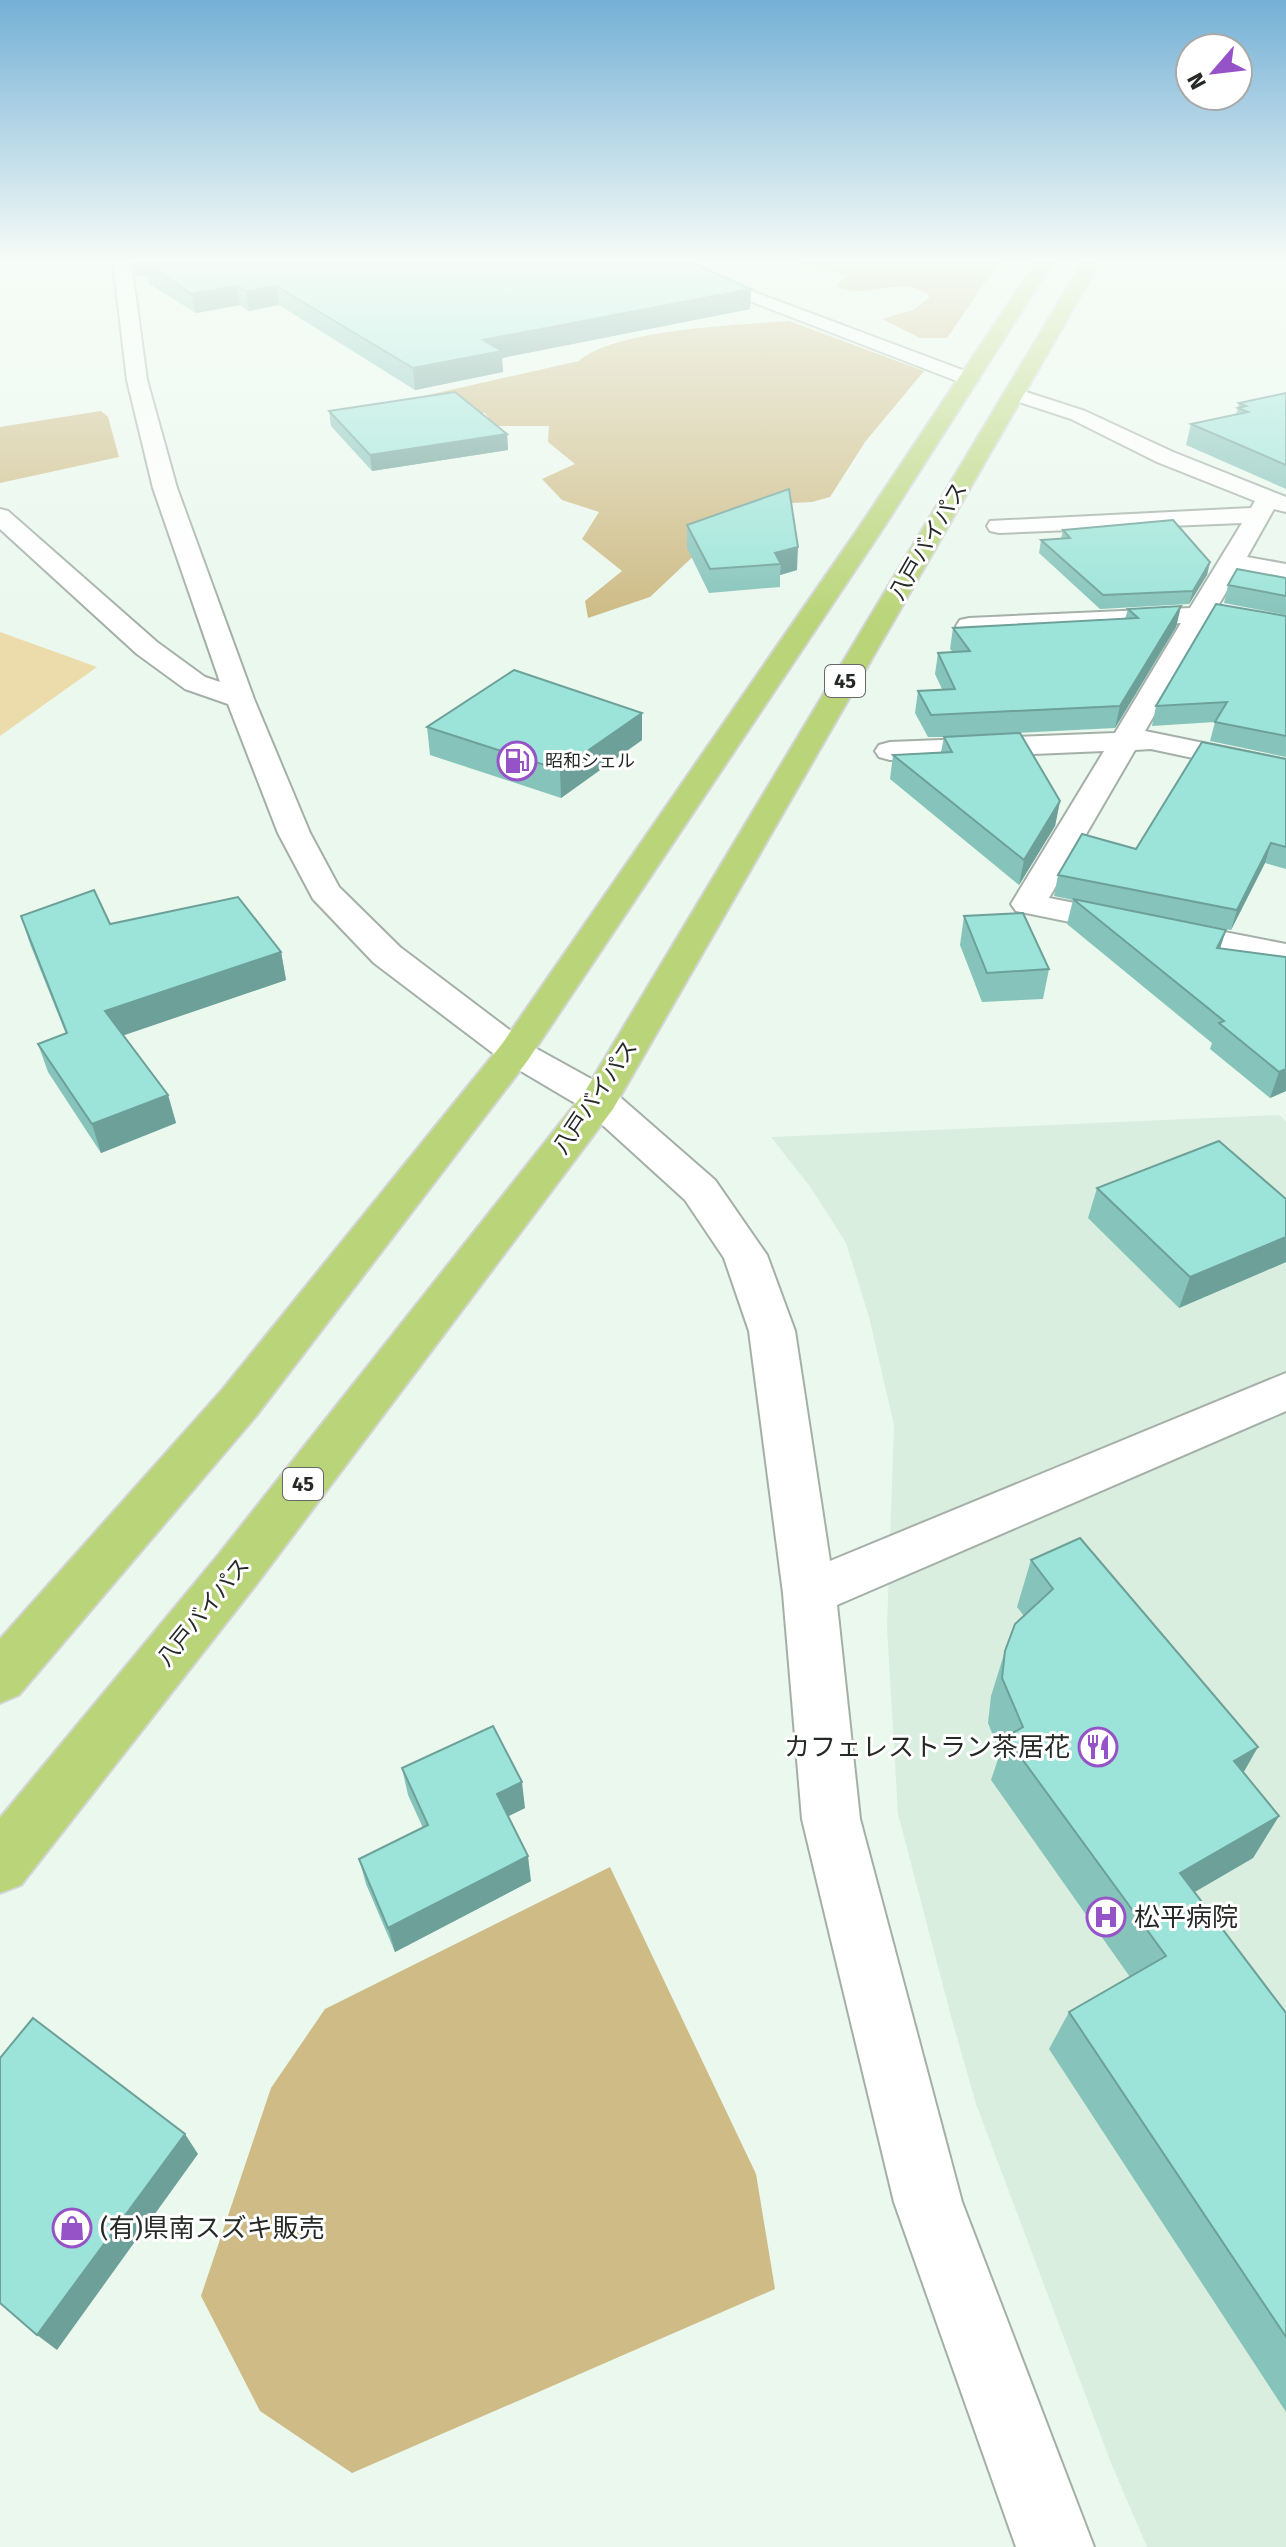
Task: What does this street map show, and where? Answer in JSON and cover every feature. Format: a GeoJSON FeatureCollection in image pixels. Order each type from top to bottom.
{"type":"FeatureCollection","features":[{"type":"Feature","properties":{"kind":"highway"},"geometry":{"type":"LineString","coordinates":[[0,1678],[239,1403],[515,1052],[968,381]]}},
{"type":"Feature","properties":{"kind":"highway","name":"八戸バイパス"},"geometry":{"type":"LineString","coordinates":[[0,1864],[237,1570],[599,1100],[1022,381]]}},
{"type":"Feature","properties":{"kind":"street"},"geometry":{"type":"LineString","coordinates":[[137,381],[165,488],[240,699],[294,833],[325,892],[387,955],[515,1052],[599,1100],[700,1190],[745,1255],[772,1331],[809,1593],[831,1819],[924,2187],[1055,2547]]}},
{"type":"Feature","properties":{"kind":"street"},"geometry":{"type":"LineString","coordinates":[[1014,394],[1078,415],[1271,506]]}},
{"type":"Feature","properties":{"kind":"street"},"geometry":{"type":"LineString","coordinates":[[999,526],[1271,506]]}},
{"type":"Feature","properties":{"kind":"street"},"geometry":{"type":"LineString","coordinates":[[1271,506],[1231,561],[1211,614],[1126,741],[1028,904],[1286,955]]}},
{"type":"Feature","properties":{"kind":"street"},"geometry":{"type":"LineString","coordinates":[[0,516],[147,648],[195,683],[240,699]]}},
{"type":"Feature","properties":{"kind":"street"},"geometry":{"type":"LineString","coordinates":[[1231,561],[1286,572]]}},
{"type":"Feature","properties":{"kind":"street"},"geometry":{"type":"LineString","coordinates":[[969,626],[1211,614]]}},
{"type":"Feature","properties":{"kind":"street"},"geometry":{"type":"LineString","coordinates":[[890,751],[1151,740],[1286,769]]}},
{"type":"Feature","properties":{"kind":"street"},"geometry":{"type":"LineString","coordinates":[[809,1593],[1286,1391]]}},
{"type":"Feature","properties":{"kind":"shaded area"},"geometry":{"type":"Polygon","coordinates":[[[491,381],[916,381],[865,442],[830,497],[812,502],[770,504],[718,533],[650,597],[588,618],[585,601],[622,571],[582,539],[599,512],[562,500],[542,479],[575,464],[548,442],[549,426],[494,426],[485,413],[432,419],[397,402],[491,381]]]}},
{"type":"Feature","properties":{"kind":"shaded area"},"geometry":{"type":"Polygon","coordinates":[[[101,411],[108,417],[119,457],[0,483],[0,427],[101,411]]]}},
{"type":"Feature","properties":{"kind":"shaded area"},"geometry":{"type":"Polygon","coordinates":[[[0,632],[97,667],[0,736],[0,632]]]}},
{"type":"Feature","properties":{"kind":"shaded area","name":"松平病院"},"geometry":{"type":"Polygon","coordinates":[[[1279,1115],[1286,1121],[1286,2547],[1147,2547],[1111,2463],[976,2104],[952,2020],[898,1814],[887,1628],[894,1425],[869,1317],[846,1243],[811,1188],[771,1137],[1279,1115]]]}},
{"type":"Feature","properties":{"kind":"shaded area"},"geometry":{"type":"Polygon","coordinates":[[[610,1867],[756,2174],[775,2289],[352,2473],[260,2411],[201,2296],[271,2088],[325,2009],[610,1867]]]}},
{"type":"Feature","properties":{"kind":"building"},"geometry":{"type":"Polygon","coordinates":[[[455,392],[507,434],[370,455],[329,411],[455,392]]]}},
{"type":"Feature","properties":{"kind":"building"},"geometry":{"type":"Polygon","coordinates":[[[1286,393],[1286,465],[1191,424],[1248,412],[1238,408],[1246,406],[1239,403],[1286,393]]]}},
{"type":"Feature","properties":{"kind":"building"},"geometry":{"type":"Polygon","coordinates":[[[789,489],[798,547],[775,553],[781,564],[710,569],[687,525],[789,489]]]}},
{"type":"Feature","properties":{"kind":"building"},"geometry":{"type":"Polygon","coordinates":[[[1173,520],[1210,562],[1193,591],[1103,595],[1041,540],[1070,538],[1063,530],[1173,520]]]}},
{"type":"Feature","properties":{"kind":"building"},"geometry":{"type":"Polygon","coordinates":[[[1237,569],[1286,578],[1286,596],[1228,585],[1237,569]]]}},
{"type":"Feature","properties":{"kind":"building"},"geometry":{"type":"Polygon","coordinates":[[[1216,604],[1286,616],[1286,736],[1215,722],[1227,702],[1156,706],[1216,604]]]}},
{"type":"Feature","properties":{"kind":"building"},"geometry":{"type":"Polygon","coordinates":[[[1181,606],[1120,706],[931,715],[918,691],[955,689],[938,653],[970,651],[953,628],[1138,618],[1128,609],[1181,606]]]}},
{"type":"Feature","properties":{"kind":"building"},"geometry":{"type":"Polygon","coordinates":[[[514,670],[642,713],[560,770],[427,727],[514,670]]]}},
{"type":"Feature","properties":{"kind":"building"},"geometry":{"type":"Polygon","coordinates":[[[1020,733],[1060,801],[1024,860],[893,755],[952,752],[944,737],[1020,733]]]}},
{"type":"Feature","properties":{"kind":"building"},"geometry":{"type":"Polygon","coordinates":[[[1202,742],[1286,759],[1286,847],[1271,843],[1237,910],[1058,875],[1082,834],[1136,849],[1202,742]]]}},
{"type":"Feature","properties":{"kind":"building"},"geometry":{"type":"Polygon","coordinates":[[[94,890],[110,924],[238,897],[281,952],[105,1011],[168,1095],[92,1124],[38,1044],[67,1033],[21,916],[94,890]]]}},
{"type":"Feature","properties":{"kind":"building"},"geometry":{"type":"Polygon","coordinates":[[[1073,899],[1226,930],[1217,948],[1286,957],[1286,1069],[1279,1072],[1219,1023],[1224,1021],[1073,899]]]}},
{"type":"Feature","properties":{"kind":"building"},"geometry":{"type":"Polygon","coordinates":[[[1023,913],[1049,969],[987,973],[964,916],[1023,913]]]}},
{"type":"Feature","properties":{"kind":"building"},"geometry":{"type":"Polygon","coordinates":[[[1219,1141],[1286,1199],[1286,1237],[1190,1277],[1097,1188],[1219,1141]]]}},
{"type":"Feature","properties":{"kind":"building"},"geometry":{"type":"Polygon","coordinates":[[[1080,1538],[1258,1747],[1234,1761],[1279,1816],[1180,1873],[1286,2013],[1286,2337],[1069,2012],[1166,1956],[1006,1737],[1023,1727],[1002,1678],[1005,1651],[1015,1624],[1053,1589],[1031,1560],[1080,1538]]]}},
{"type":"Feature","properties":{"kind":"building"},"geometry":{"type":"Polygon","coordinates":[[[493,1726],[522,1782],[497,1794],[528,1856],[388,1928],[359,1859],[428,1825],[402,1768],[493,1726]]]}},
{"type":"Feature","properties":{"kind":"building","name":"(有)県南スズキ販売"},"geometry":{"type":"Polygon","coordinates":[[[33,2018],[185,2134],[37,2335],[0,2303],[0,2058],[33,2018]]]}},
{"type":"Feature","properties":{"kind":"place","name":"昭和シェル"},"geometry":{"type":"Point","coordinates":[517,761]}},
{"type":"Feature","properties":{"kind":"place","name":"カフェレストラン茶居花"},"geometry":{"type":"Point","coordinates":[1098,1747]}},
{"type":"Feature","properties":{"kind":"place","name":"松平病院"},"geometry":{"type":"Point","coordinates":[1106,1917]}},
{"type":"Feature","properties":{"kind":"place","name":"(有)県南スズキ販売"},"geometry":{"type":"Point","coordinates":[72,2228]}}]}
